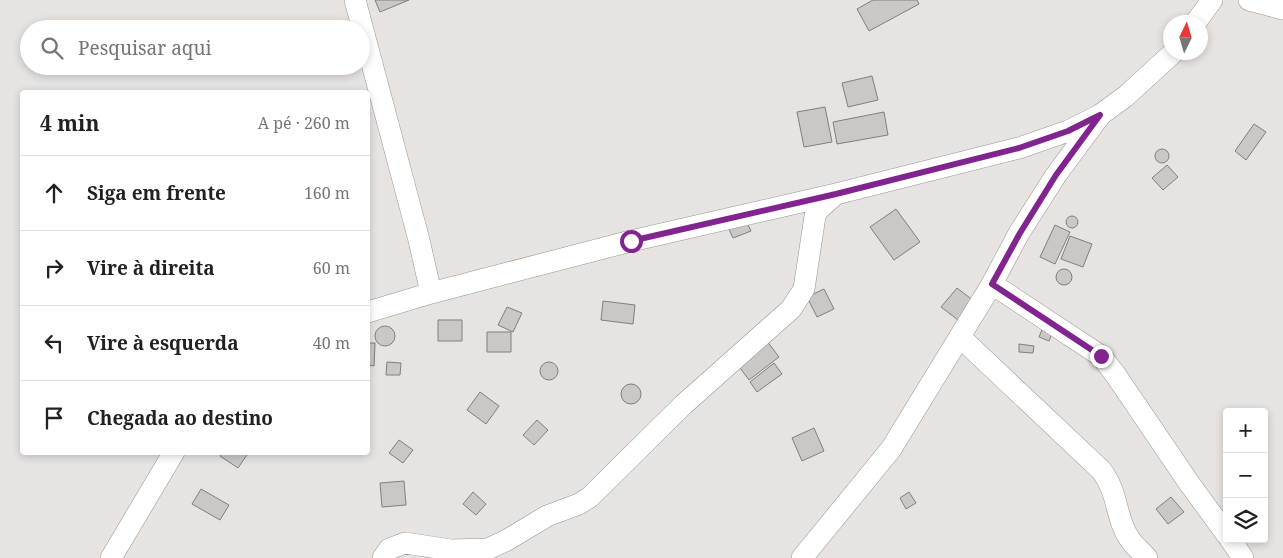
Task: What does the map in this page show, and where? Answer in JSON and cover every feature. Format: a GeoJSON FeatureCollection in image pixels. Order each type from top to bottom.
{"type":"FeatureCollection","features":[{"type":"Feature","properties":{"kind":"street"},"geometry":{"type":"LineString","coordinates":[[355,0],[360,20]]}},
{"type":"Feature","properties":{"kind":"street"},"geometry":{"type":"LineString","coordinates":[[1201,15],[1212,0]]}},
{"type":"Feature","properties":{"kind":"street"},"geometry":{"type":"LineString","coordinates":[[1249,0],[1283,9]]}},
{"type":"Feature","properties":{"kind":"street"},"geometry":{"type":"LineString","coordinates":[[370,56],[419,240],[431,293]]}},
{"type":"Feature","properties":{"kind":"street"},"geometry":{"type":"LineString","coordinates":[[370,311],[431,293],[631,241],[836,194],[1019,148],[1068,131],[1100,115],[1126,96],[1165,60]]}},
{"type":"Feature","properties":{"kind":"street"},"geometry":{"type":"LineString","coordinates":[[802,558],[891,449],[992,284],[1020,233],[1051,184],[1100,115]]}},
{"type":"Feature","properties":{"kind":"street"},"geometry":{"type":"LineString","coordinates":[[383,558],[389,549],[405,543],[451,550],[488,549],[547,516],[578,504],[590,497],[683,405],[791,309],[804,289],[815,216],[818,210],[836,194]]}},
{"type":"Feature","properties":{"kind":"street"},"geometry":{"type":"LineString","coordinates":[[992,284],[1101,356],[1223,530]]}},
{"type":"Feature","properties":{"kind":"street"},"geometry":{"type":"LineString","coordinates":[[960,337],[1101,470],[1110,481],[1123,525],[1129,538],[1147,558]]}},
{"type":"Feature","properties":{"kind":"street"},"geometry":{"type":"LineString","coordinates":[[110,558],[172,455]]}},
{"type":"Feature","properties":{"kind":"street"},"geometry":{"type":"LineString","coordinates":[[1233,543],[1243,558]]}},
{"type":"Feature","properties":{"kind":"building"},"geometry":{"type":"Polygon","coordinates":[[[375,0],[409,0],[380,12],[375,0]]]}},
{"type":"Feature","properties":{"kind":"building"},"geometry":{"type":"Polygon","coordinates":[[[873,0],[917,0],[919,4],[869,31],[857,9],[873,0]]]}},
{"type":"Feature","properties":{"kind":"building"},"geometry":{"type":"Polygon","coordinates":[[[872,76],[878,100],[848,107],[842,83],[872,76]]]}},
{"type":"Feature","properties":{"kind":"building"},"geometry":{"type":"Polygon","coordinates":[[[825,107],[832,142],[804,147],[797,112],[825,107]]]}},
{"type":"Feature","properties":{"kind":"building"},"geometry":{"type":"Polygon","coordinates":[[[884,112],[888,135],[837,144],[833,122],[884,112]]]}},
{"type":"Feature","properties":{"kind":"building"},"geometry":{"type":"Polygon","coordinates":[[[1254,124],[1266,132],[1246,160],[1235,151],[1254,124]]]}},
{"type":"Feature","properties":{"kind":"building"},"geometry":{"type":"Polygon","coordinates":[[[1162,149],[1167,151],[1169,156],[1167,161],[1162,163],[1157,161],[1155,156],[1157,151],[1162,149]]]}},
{"type":"Feature","properties":{"kind":"building"},"geometry":{"type":"Polygon","coordinates":[[[1167,165],[1178,177],[1163,190],[1152,178],[1167,165]]]}},
{"type":"Feature","properties":{"kind":"building"},"geometry":{"type":"Polygon","coordinates":[[[896,209],[920,242],[894,260],[870,227],[896,209]]]}},
{"type":"Feature","properties":{"kind":"building"},"geometry":{"type":"Polygon","coordinates":[[[1074,216],[1077,217],[1077,227],[1070,228],[1067,227],[1066,220],[1067,217],[1074,216]]]}},
{"type":"Feature","properties":{"kind":"building"},"geometry":{"type":"Polygon","coordinates":[[[745,218],[751,231],[733,238],[727,225],[745,218]]]}},
{"type":"Feature","properties":{"kind":"building"},"geometry":{"type":"Polygon","coordinates":[[[1055,225],[1070,232],[1055,264],[1040,257],[1055,225]]]}},
{"type":"Feature","properties":{"kind":"building"},"geometry":{"type":"Polygon","coordinates":[[[1070,236],[1092,244],[1083,267],[1061,259],[1070,236]]]}},
{"type":"Feature","properties":{"kind":"building"},"geometry":{"type":"Polygon","coordinates":[[[1064,269],[1072,277],[1064,285],[1056,277],[1064,269]]]}},
{"type":"Feature","properties":{"kind":"building"},"geometry":{"type":"Polygon","coordinates":[[[957,288],[974,301],[958,320],[941,307],[957,288]]]}},
{"type":"Feature","properties":{"kind":"building"},"geometry":{"type":"Polygon","coordinates":[[[824,289],[834,309],[817,317],[807,297],[824,289]]]}},
{"type":"Feature","properties":{"kind":"building"},"geometry":{"type":"Polygon","coordinates":[[[603,301],[635,305],[633,324],[601,320],[603,301]]]}},
{"type":"Feature","properties":{"kind":"building"},"geometry":{"type":"Polygon","coordinates":[[[507,307],[522,313],[513,332],[498,325],[507,307]]]}},
{"type":"Feature","properties":{"kind":"building"},"geometry":{"type":"Polygon","coordinates":[[[438,320],[462,320],[462,341],[438,341],[438,320]]]}},
{"type":"Feature","properties":{"kind":"building"},"geometry":{"type":"Polygon","coordinates":[[[385,326],[392,329],[395,336],[392,343],[385,346],[378,343],[375,336],[378,329],[385,326]]]}},
{"type":"Feature","properties":{"kind":"building"},"geometry":{"type":"Polygon","coordinates":[[[1043,327],[1053,331],[1049,341],[1039,337],[1043,327]]]}},
{"type":"Feature","properties":{"kind":"building"},"geometry":{"type":"Polygon","coordinates":[[[487,332],[511,332],[511,352],[487,352],[487,332]]]}},
{"type":"Feature","properties":{"kind":"building"},"geometry":{"type":"Polygon","coordinates":[[[767,341],[779,357],[749,380],[737,364],[767,341]]]}},
{"type":"Feature","properties":{"kind":"building"},"geometry":{"type":"Polygon","coordinates":[[[370,343],[375,343],[374,366],[370,365],[370,343]]]}},
{"type":"Feature","properties":{"kind":"building"},"geometry":{"type":"Polygon","coordinates":[[[1019,344],[1034,346],[1033,353],[1019,352],[1019,344]]]}},
{"type":"Feature","properties":{"kind":"building"},"geometry":{"type":"Polygon","coordinates":[[[387,362],[401,363],[400,375],[386,375],[387,362]]]}},
{"type":"Feature","properties":{"kind":"building"},"geometry":{"type":"Polygon","coordinates":[[[545,362],[553,362],[558,367],[556,378],[545,380],[540,375],[540,367],[545,362]]]}},
{"type":"Feature","properties":{"kind":"building"},"geometry":{"type":"Polygon","coordinates":[[[774,363],[782,374],[757,392],[750,382],[774,363]]]}},
{"type":"Feature","properties":{"kind":"building"},"geometry":{"type":"Polygon","coordinates":[[[627,384],[635,384],[641,390],[641,398],[635,404],[627,404],[621,398],[621,390],[627,384]]]}},
{"type":"Feature","properties":{"kind":"building"},"geometry":{"type":"Polygon","coordinates":[[[480,392],[499,406],[486,424],[467,410],[480,392]]]}},
{"type":"Feature","properties":{"kind":"building"},"geometry":{"type":"Polygon","coordinates":[[[537,420],[548,430],[534,445],[523,435],[537,420]]]}},
{"type":"Feature","properties":{"kind":"building"},"geometry":{"type":"Polygon","coordinates":[[[814,428],[824,451],[802,461],[792,438],[814,428]]]}},
{"type":"Feature","properties":{"kind":"building"},"geometry":{"type":"Polygon","coordinates":[[[399,440],[413,450],[403,463],[389,453],[399,440]]]}},
{"type":"Feature","properties":{"kind":"building"},"geometry":{"type":"Polygon","coordinates":[[[221,455],[247,455],[238,468],[221,455]]]}},
{"type":"Feature","properties":{"kind":"building"},"geometry":{"type":"Polygon","coordinates":[[[404,481],[406,505],[382,507],[380,483],[404,481]]]}},
{"type":"Feature","properties":{"kind":"building"},"geometry":{"type":"Polygon","coordinates":[[[201,489],[229,505],[220,520],[192,504],[201,489]]]}},
{"type":"Feature","properties":{"kind":"building"},"geometry":{"type":"Polygon","coordinates":[[[473,492],[486,504],[476,515],[463,504],[473,492]]]}},
{"type":"Feature","properties":{"kind":"building"},"geometry":{"type":"Polygon","coordinates":[[[909,492],[916,503],[906,509],[900,498],[909,492]]]}},
{"type":"Feature","properties":{"kind":"building"},"geometry":{"type":"Polygon","coordinates":[[[1171,497],[1184,512],[1168,524],[1156,509],[1171,497]]]}},
{"type":"Feature","properties":{"kind":"route"},"geometry":{"type":"LineString","coordinates":[[631,241],[836,194],[1019,148],[1068,131],[1100,115],[1056,175],[1020,233],[992,284],[1101,356]]}}]}
